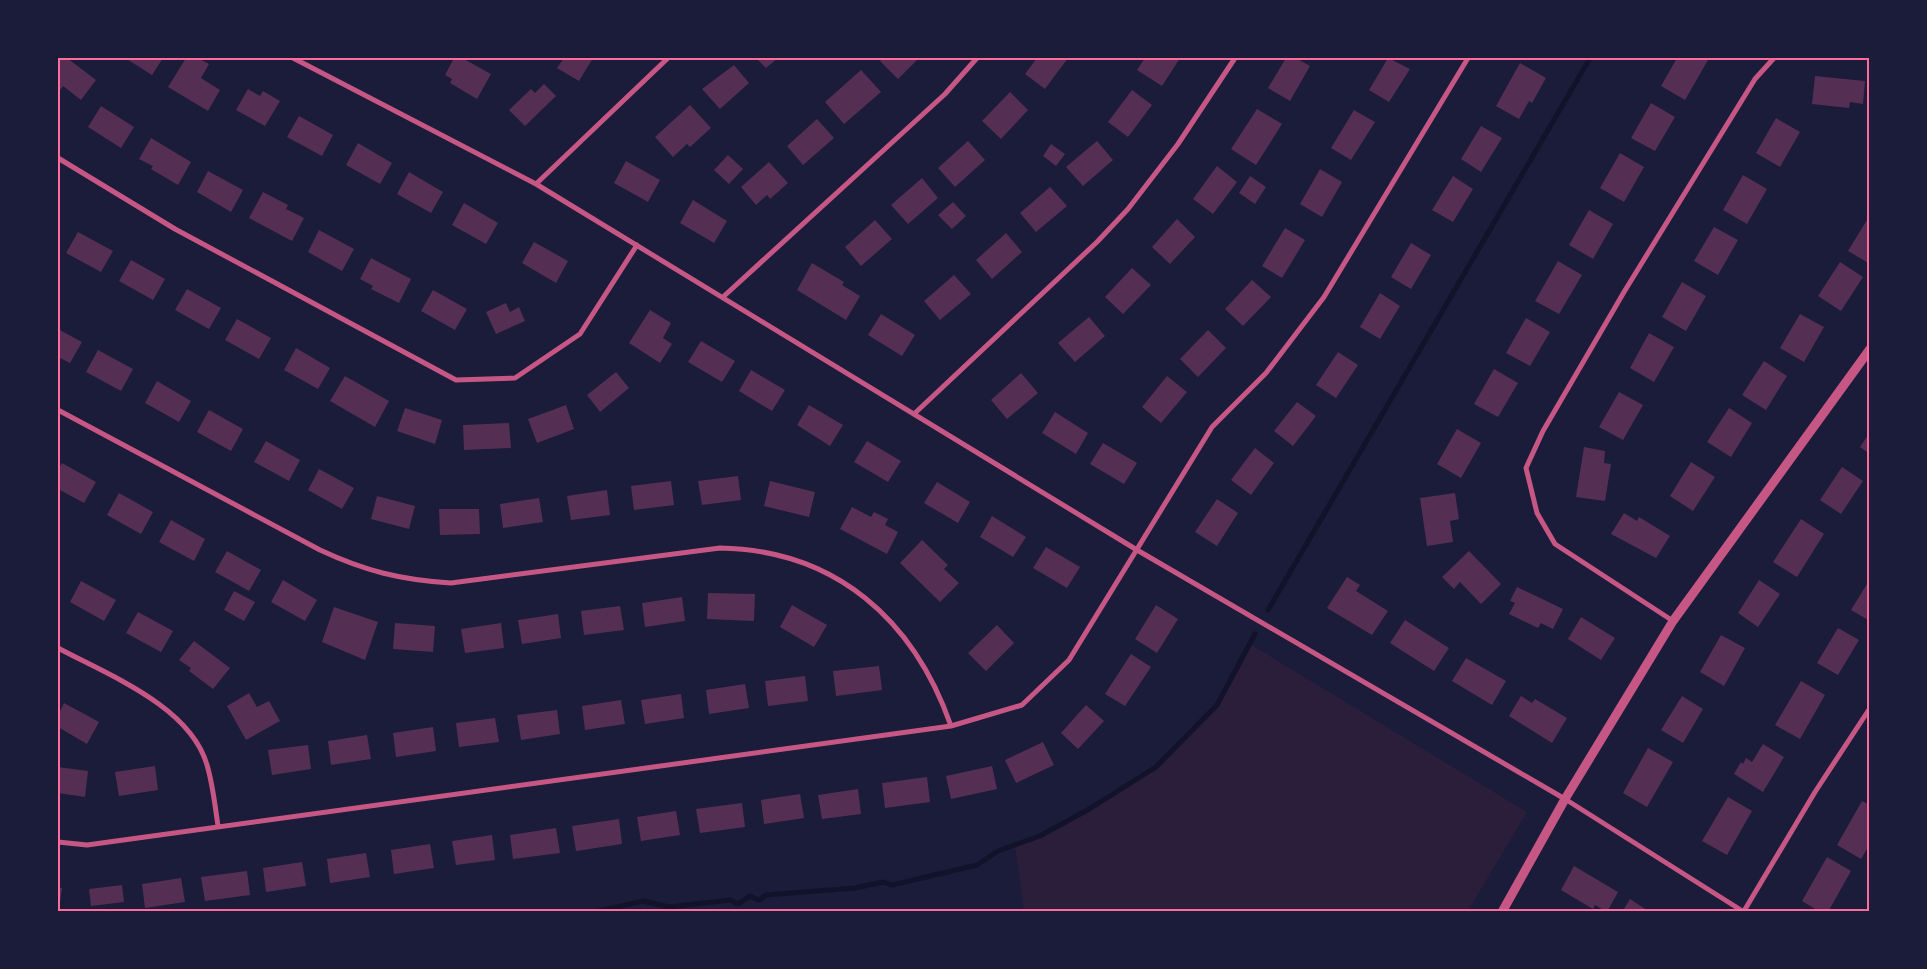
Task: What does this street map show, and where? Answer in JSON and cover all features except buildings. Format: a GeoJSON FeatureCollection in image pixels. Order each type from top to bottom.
{"type":"FeatureCollection","features":[{"type":"Feature","properties":{"kind":"street"},"geometry":{"type":"LineString","coordinates":[[293,58],[536,184],[1137,550],[1565,799],[1744,911],[1815,792],[1870,708]]}},
{"type":"Feature","properties":{"kind":"street"},"geometry":{"type":"LineString","coordinates":[[536,184],[668,58]]}},
{"type":"Feature","properties":{"kind":"street"},"geometry":{"type":"LineString","coordinates":[[723,297],[945,94],[978,58]]}},
{"type":"Feature","properties":{"kind":"street"},"geometry":{"type":"LineString","coordinates":[[914,414],[1091,248],[1128,209],[1178,144],[1235,58]]}},
{"type":"Feature","properties":{"kind":"street"},"geometry":{"type":"LineString","coordinates":[[58,842],[87,845],[951,726],[1022,705],[1069,660],[1212,427],[1266,373],[1324,297],[1468,58]]}},
{"type":"Feature","properties":{"kind":"street"},"geometry":{"type":"LineString","coordinates":[[1673,621],[1555,544],[1537,513],[1526,468],[1543,431],[1624,292],[1755,79],[1774,58]]}},
{"type":"Feature","properties":{"kind":"street"},"geometry":{"type":"LineString","coordinates":[[58,158],[175,229],[456,380],[515,378],[580,334],[637,245]]}},
{"type":"Feature","properties":{"kind":"street"},"geometry":{"type":"LineString","coordinates":[[1502,912],[1565,799],[1673,621],[1870,349]]}},
{"type":"Feature","properties":{"kind":"street"},"geometry":{"type":"LineString","coordinates":[[58,410],[320,550],[363,569],[388,576],[416,581],[451,583],[701,549],[743,549],[791,559],[817,570],[857,592],[897,627],[926,666],[939,692],[951,726]]}},
{"type":"Feature","properties":{"kind":"street"},"geometry":{"type":"LineString","coordinates":[[58,648],[153,700],[176,717],[186,729],[207,764],[218,826]]}},
{"type":"Feature","properties":{"kind":"shaded area"},"geometry":{"type":"Polygon","coordinates":[[[1250,644],[1527,812],[1468,911],[1024,911],[1015,845],[1040,836],[1091,808],[1156,767],[1217,705],[1250,644]]]}},
{"type":"Feature","properties":{"kind":"waterway"},"geometry":{"type":"LineString","coordinates":[[1268,610],[1590,58]]}},
{"type":"Feature","properties":{"kind":"waterway"},"geometry":{"type":"LineString","coordinates":[[595,912],[643,901],[669,907],[730,900],[738,904],[750,896],[759,900],[766,895],[855,888],[883,882],[892,885],[977,865],[998,851],[1040,836],[1091,808],[1156,767],[1217,705],[1255,634]]}}]}
